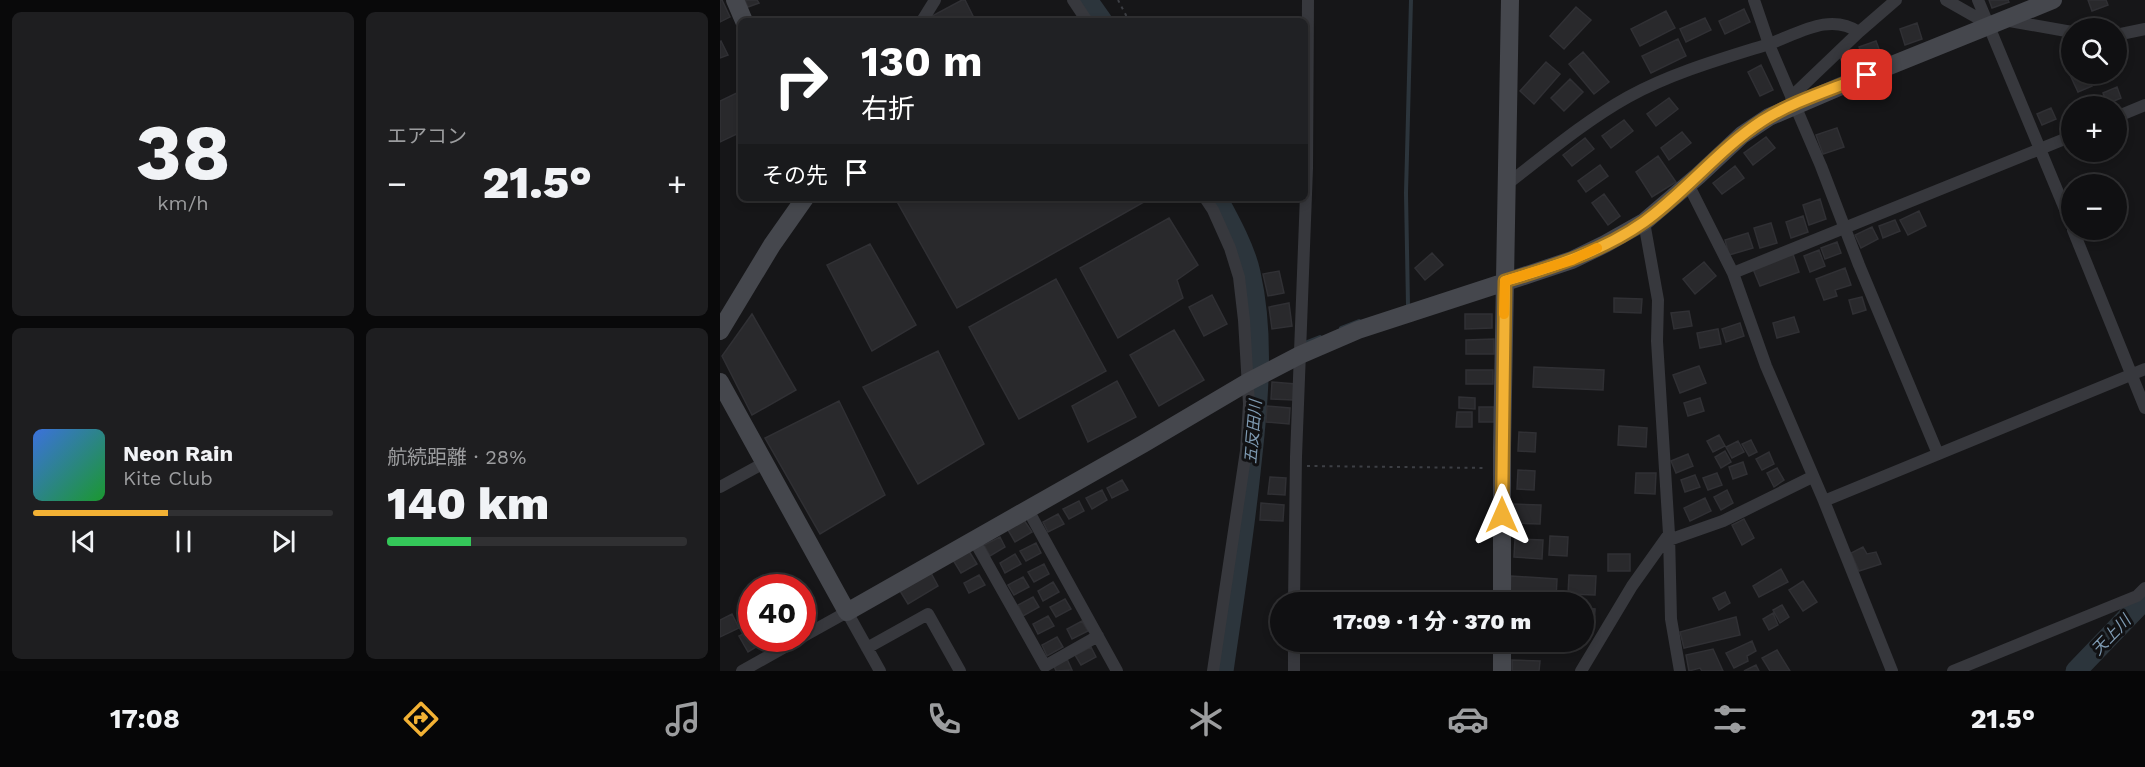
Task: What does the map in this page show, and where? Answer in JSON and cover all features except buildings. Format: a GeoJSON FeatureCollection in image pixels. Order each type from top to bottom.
{"type":"FeatureCollection","features":[{"type":"Feature","properties":{"kind":"street"},"geometry":{"type":"LineString","coordinates":[[735,0],[743,18]]}},
{"type":"Feature","properties":{"kind":"street"},"geometry":{"type":"LineString","coordinates":[[924,18],[936,0]]}},
{"type":"Feature","properties":{"kind":"street"},"geometry":{"type":"LineString","coordinates":[[1072,0],[1084,18]]}},
{"type":"Feature","properties":{"kind":"street"},"geometry":{"type":"LineString","coordinates":[[1308,0],[1308,18]]}},
{"type":"Feature","properties":{"kind":"street"},"geometry":{"type":"LineString","coordinates":[[1502,592],[1510,0]]}},
{"type":"Feature","properties":{"kind":"street"},"geometry":{"type":"LineString","coordinates":[[1754,0],[1768,44],[1938,454]]}},
{"type":"Feature","properties":{"kind":"street"},"geometry":{"type":"LineString","coordinates":[[1793,101],[1859,32],[1896,0]]}},
{"type":"Feature","properties":{"kind":"street"},"geometry":{"type":"LineString","coordinates":[[1946,0],[1997,22],[2061,31]]}},
{"type":"Feature","properties":{"kind":"street"},"geometry":{"type":"LineString","coordinates":[[1978,0],[1997,22],[2037,147],[2040,148],[2061,200]]}},
{"type":"Feature","properties":{"kind":"street"},"geometry":{"type":"LineString","coordinates":[[816,630],[1255,379],[1300,348],[1572,260],[1644,222],[1742,135],[1793,101],[2053,0]]}},
{"type":"Feature","properties":{"kind":"street"},"geometry":{"type":"LineString","coordinates":[[1506,185],[1628,97],[1710,61],[1768,44],[1816,25],[1848,26],[1859,32]]}},
{"type":"Feature","properties":{"kind":"street"},"geometry":{"type":"LineString","coordinates":[[2127,33],[2145,29]]}},
{"type":"Feature","properties":{"kind":"street"},"geometry":{"type":"LineString","coordinates":[[2127,112],[2145,105]]}},
{"type":"Feature","properties":{"kind":"street"},"geometry":{"type":"LineString","coordinates":[[1732,273],[2061,140]]}},
{"type":"Feature","properties":{"kind":"street"},"geometry":{"type":"LineString","coordinates":[[1688,184],[1732,273],[1762,357],[1824,501],[1892,671]]}},
{"type":"Feature","properties":{"kind":"street"},"geometry":{"type":"LineString","coordinates":[[720,331],[772,245],[803,201]]}},
{"type":"Feature","properties":{"kind":"street"},"geometry":{"type":"LineString","coordinates":[[1207,201],[1230,248],[1239,277],[1255,379],[1249,404],[1246,451],[1212,671]]}},
{"type":"Feature","properties":{"kind":"street"},"geometry":{"type":"LineString","coordinates":[[1294,592],[1296,466],[1306,201]]}},
{"type":"Feature","properties":{"kind":"street"},"geometry":{"type":"LineString","coordinates":[[1644,222],[1658,300],[1657,341],[1669,537],[1671,619],[1680,671]]}},
{"type":"Feature","properties":{"kind":"street"},"geometry":{"type":"LineString","coordinates":[[2077,240],[2145,408]]}},
{"type":"Feature","properties":{"kind":"street"},"geometry":{"type":"LineString","coordinates":[[1824,501],[2145,369]]}},
{"type":"Feature","properties":{"kind":"street"},"geometry":{"type":"LineString","coordinates":[[720,382],[880,671]]}},
{"type":"Feature","properties":{"kind":"street"},"geometry":{"type":"LineString","coordinates":[[720,487],[764,463]]}},
{"type":"Feature","properties":{"kind":"street"},"geometry":{"type":"LineString","coordinates":[[1581,671],[1632,586],[1669,537],[1723,521],[1812,477]]}},
{"type":"Feature","properties":{"kind":"street"},"geometry":{"type":"LineString","coordinates":[[1028,510],[1117,671]]}},
{"type":"Feature","properties":{"kind":"street"},"geometry":{"type":"LineString","coordinates":[[975,540],[1045,666],[1098,636]]}},
{"type":"Feature","properties":{"kind":"street"},"geometry":{"type":"LineString","coordinates":[[1953,671],[2137,596],[2145,588]]}},
{"type":"Feature","properties":{"kind":"street"},"geometry":{"type":"LineString","coordinates":[[867,648],[928,614],[960,671]]}},
{"type":"Feature","properties":{"kind":"street"},"geometry":{"type":"LineString","coordinates":[[742,671],[776,652]]}},
{"type":"Feature","properties":{"kind":"street"},"geometry":{"type":"LineString","coordinates":[[1294,652],[1294,671]]}},
{"type":"Feature","properties":{"kind":"street"},"geometry":{"type":"LineString","coordinates":[[1502,652],[1502,671]]}},
{"type":"Feature","properties":{"kind":"path"},"geometry":{"type":"LineString","coordinates":[[1118,0],[1127,18]]}},
{"type":"Feature","properties":{"kind":"path"},"geometry":{"type":"LineString","coordinates":[[1296,466],[1502,468]]}},
{"type":"Feature","properties":{"kind":"waterway","name":"五反田川"},"geometry":{"type":"LineString","coordinates":[[1087,0],[1100,18]]}},
{"type":"Feature","properties":{"kind":"waterway"},"geometry":{"type":"LineString","coordinates":[[1406,307],[1408,306],[1406,193],[1411,0]]}},
{"type":"Feature","properties":{"kind":"waterway","name":"五反田川"},"geometry":{"type":"LineString","coordinates":[[1219,201],[1248,264],[1254,296],[1258,344],[1254,440],[1223,671]]}},
{"type":"Feature","properties":{"kind":"waterway"},"geometry":{"type":"LineString","coordinates":[[1341,328],[1359,321]]}},
{"type":"Feature","properties":{"kind":"waterway"},"geometry":{"type":"LineString","coordinates":[[1302,344],[1320,337]]}},
{"type":"Feature","properties":{"kind":"waterway","name":"天上川"},"geometry":{"type":"LineString","coordinates":[[2076,671],[2145,599]]}},
{"type":"Feature","properties":{"kind":"slow traffic"},"geometry":{"type":"LineString","coordinates":[[1504,314],[1505,281],[1572,260],[1597,248]]}},
{"type":"Feature","properties":{"kind":"route"},"geometry":{"type":"LineString","coordinates":[[1502,515],[1505,281],[1572,260],[1625,233],[1644,222],[1698,177],[1742,135],[1768,117],[1867,75]]}}]}
